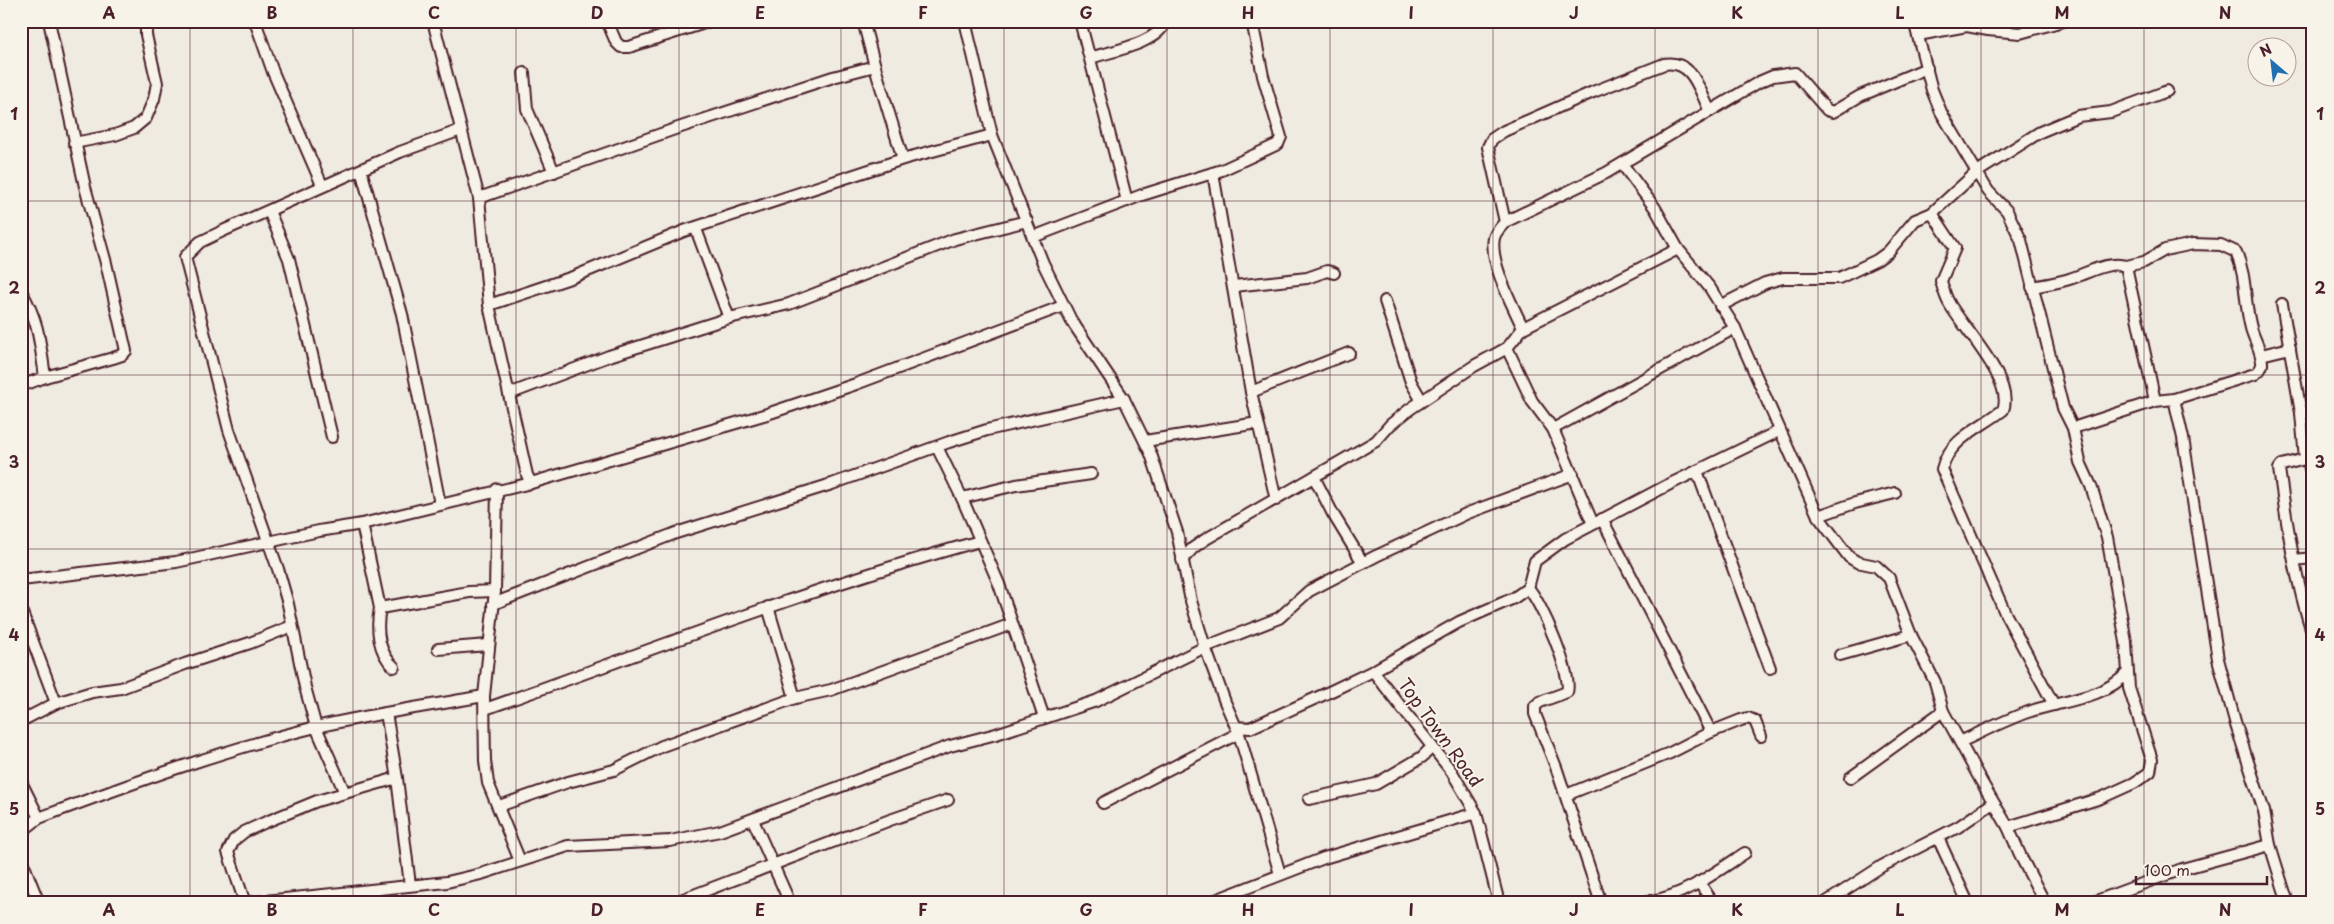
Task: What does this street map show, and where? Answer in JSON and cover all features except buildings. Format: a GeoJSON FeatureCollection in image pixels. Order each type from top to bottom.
{"type":"FeatureCollection","features":[{"type":"Feature","properties":{"kind":"street"},"geometry":{"type":"LineString","coordinates":[[21,386],[45,377],[122,355],[126,351],[106,263],[74,143],[49,21]]}},
{"type":"Feature","properties":{"kind":"street"},"geometry":{"type":"LineString","coordinates":[[74,143],[115,135],[134,128],[146,118],[154,99],[157,82],[146,35],[146,21]]}},
{"type":"Feature","properties":{"kind":"street"},"geometry":{"type":"LineString","coordinates":[[254,21],[273,72],[322,185]]}},
{"type":"Feature","properties":{"kind":"street"},"geometry":{"type":"LineString","coordinates":[[433,21],[479,198],[489,305],[527,475],[531,483]]}},
{"type":"Feature","properties":{"kind":"street"},"geometry":{"type":"LineString","coordinates":[[607,21],[616,42],[621,47],[630,47],[711,21]]}},
{"type":"Feature","properties":{"kind":"street"},"geometry":{"type":"LineString","coordinates":[[863,21],[903,159]]}},
{"type":"Feature","properties":{"kind":"street"},"geometry":{"type":"LineString","coordinates":[[965,21],[992,135],[1033,237],[1063,306],[1124,399],[1145,441],[1177,532],[1191,601],[1205,647],[1225,702],[1238,730],[1280,874]]}},
{"type":"Feature","properties":{"kind":"street"},"geometry":{"type":"LineString","coordinates":[[1080,21],[1127,201]]}},
{"type":"Feature","properties":{"kind":"street"},"geometry":{"type":"LineString","coordinates":[[1090,58],[1155,36],[1166,21]]}},
{"type":"Feature","properties":{"kind":"street"},"geometry":{"type":"LineString","coordinates":[[1033,237],[1127,201],[1213,173],[1278,144],[1281,137],[1263,76],[1252,21]]}},
{"type":"Feature","properties":{"kind":"street"},"geometry":{"type":"LineString","coordinates":[[1914,21],[1932,90],[1941,112],[1988,191],[2007,211],[2022,240],[2063,408],[2073,428],[2080,462],[2091,486],[2106,537],[2126,642],[2129,688],[2152,760],[2150,772],[2134,783],[2101,798],[2008,828]]}},
{"type":"Feature","properties":{"kind":"street"},"geometry":{"type":"LineString","coordinates":[[1918,35],[1967,26],[2020,33],[2063,21]]}},
{"type":"Feature","properties":{"kind":"street"},"geometry":{"type":"LineString","coordinates":[[1506,222],[1488,148],[1492,139],[1504,131],[1593,92],[1664,64],[1675,62],[1689,70],[1710,111]]}},
{"type":"Feature","properties":{"kind":"street"},"geometry":{"type":"LineString","coordinates":[[479,198],[675,129],[833,77],[875,66]]}},
{"type":"Feature","properties":{"kind":"street"},"geometry":{"type":"LineString","coordinates":[[1524,328],[1496,266],[1493,252],[1494,236],[1506,222],[1622,164],[1759,82],[1786,72],[1795,73],[1821,104],[1832,112],[1860,96],[1927,68]]}},
{"type":"Feature","properties":{"kind":"street"},"geometry":{"type":"LineString","coordinates":[[524,73],[527,109],[554,172]]}},
{"type":"Feature","properties":{"kind":"street"},"geometry":{"type":"LineString","coordinates":[[1720,306],[1765,282],[1782,278],[1839,278],[1877,260],[1888,252],[1915,220],[1932,213],[1977,172],[2040,132],[2078,116],[2111,112],[2168,90]]}},
{"type":"Feature","properties":{"kind":"street"},"geometry":{"type":"LineString","coordinates":[[345,793],[316,728],[288,604],[269,543],[259,521],[229,430],[185,257],[200,242],[322,185],[400,152],[460,130]]}},
{"type":"Feature","properties":{"kind":"street"},"geometry":{"type":"LineString","coordinates":[[489,305],[573,277],[656,242],[903,159],[992,135]]}},
{"type":"Feature","properties":{"kind":"street"},"geometry":{"type":"LineString","coordinates":[[1622,164],[1655,208],[1678,249],[1710,288],[1735,328],[1818,516],[1849,557],[1857,562],[1876,566],[1889,578],[1912,635],[1935,682],[1943,711],[2008,828],[2045,903]]}},
{"type":"Feature","properties":{"kind":"street"},"geometry":{"type":"LineString","coordinates":[[361,170],[402,314],[440,504]]}},
{"type":"Feature","properties":{"kind":"street"},"geometry":{"type":"LineString","coordinates":[[1213,173],[1251,392],[1276,500]]}},
{"type":"Feature","properties":{"kind":"street"},"geometry":{"type":"LineString","coordinates":[[269,211],[289,259],[332,437]]}},
{"type":"Feature","properties":{"kind":"street"},"geometry":{"type":"LineString","coordinates":[[1932,213],[1955,248],[1941,281],[1947,301],[1982,348],[2001,386],[2006,404],[1999,414],[1959,440],[1948,452],[1942,469],[2006,615],[2054,704]]}},
{"type":"Feature","properties":{"kind":"street"},"geometry":{"type":"LineString","coordinates":[[509,394],[609,356],[729,318],[789,304],[955,239],[1027,221]]}},
{"type":"Feature","properties":{"kind":"street"},"geometry":{"type":"LineString","coordinates":[[696,229],[729,318]]}},
{"type":"Feature","properties":{"kind":"street"},"geometry":{"type":"LineString","coordinates":[[2032,287],[2066,280],[2102,267],[2119,264],[2126,266],[2144,262],[2165,250],[2193,244],[2221,245],[2236,252],[2244,274],[2251,328],[2261,355],[2262,365],[2255,374],[2174,399],[2155,401],[2073,428]]}},
{"type":"Feature","properties":{"kind":"street"},"geometry":{"type":"LineString","coordinates":[[1182,560],[1193,548],[1206,539],[1376,442],[1390,425],[1474,366],[1506,348],[1524,328],[1678,249]]}},
{"type":"Feature","properties":{"kind":"street"},"geometry":{"type":"LineString","coordinates":[[2126,266],[2155,401]]}},
{"type":"Feature","properties":{"kind":"street"},"geometry":{"type":"LineString","coordinates":[[1234,286],[1307,278],[1327,271],[1334,273]]}},
{"type":"Feature","properties":{"kind":"street"},"geometry":{"type":"LineString","coordinates":[[21,291],[32,308],[38,328],[45,377]]}},
{"type":"Feature","properties":{"kind":"street"},"geometry":{"type":"LineString","coordinates":[[1385,301],[1408,374],[1422,401]]}},
{"type":"Feature","properties":{"kind":"street"},"geometry":{"type":"LineString","coordinates":[[2282,304],[2301,413],[2306,456],[2313,481]]}},
{"type":"Feature","properties":{"kind":"street"},"geometry":{"type":"LineString","coordinates":[[21,580],[176,562],[319,531],[362,524],[497,489],[531,483],[767,414],[856,384],[1063,306]]}},
{"type":"Feature","properties":{"kind":"street"},"geometry":{"type":"LineString","coordinates":[[1553,429],[1735,328]]}},
{"type":"Feature","properties":{"kind":"street"},"geometry":{"type":"LineString","coordinates":[[1506,348],[1532,401],[1553,429],[1597,522],[1711,732]]}},
{"type":"Feature","properties":{"kind":"street"},"geometry":{"type":"LineString","coordinates":[[2261,355],[2290,348]]}},
{"type":"Feature","properties":{"kind":"street"},"geometry":{"type":"LineString","coordinates":[[1251,392],[1349,353]]}},
{"type":"Feature","properties":{"kind":"street"},"geometry":{"type":"LineString","coordinates":[[493,604],[676,533],[832,484],[987,430],[1124,399]]}},
{"type":"Feature","properties":{"kind":"street"},"geometry":{"type":"LineString","coordinates":[[2174,399],[2183,438],[2218,659],[2236,725],[2264,811],[2270,845],[2288,903]]}},
{"type":"Feature","properties":{"kind":"street"},"geometry":{"type":"LineString","coordinates":[[2301,413],[2313,411]]}},
{"type":"Feature","properties":{"kind":"street"},"geometry":{"type":"LineString","coordinates":[[1145,441],[1258,423]]}},
{"type":"Feature","properties":{"kind":"street"},"geometry":{"type":"LineString","coordinates":[[1102,803],[1238,730],[1250,728],[1270,720],[1374,671],[1459,622],[1514,598],[1528,588],[1535,561],[1553,546],[1697,471],[1780,431]]}},
{"type":"Feature","properties":{"kind":"street"},"geometry":{"type":"LineString","coordinates":[[937,447],[1000,584],[1044,718]]}},
{"type":"Feature","properties":{"kind":"street"},"geometry":{"type":"LineString","coordinates":[[2306,456],[2305,459],[2282,464],[2279,469],[2286,524],[2302,600],[2313,635]]}},
{"type":"Feature","properties":{"kind":"street"},"geometry":{"type":"LineString","coordinates":[[1697,471],[1770,668]]}},
{"type":"Feature","properties":{"kind":"street"},"geometry":{"type":"LineString","coordinates":[[962,498],[1016,485],[1090,474]]}},
{"type":"Feature","properties":{"kind":"street"},"geometry":{"type":"LineString","coordinates":[[397,778],[311,803],[244,832],[234,840],[228,852],[245,903],[446,882],[481,874],[520,860],[578,845],[627,845],[692,838],[753,820],[927,754],[1096,701],[1205,647],[1279,618],[1309,591],[1468,513],[1573,474]]}},
{"type":"Feature","properties":{"kind":"street"},"geometry":{"type":"LineString","coordinates":[[1314,477],[1332,514],[1363,563]]}},
{"type":"Feature","properties":{"kind":"street"},"geometry":{"type":"LineString","coordinates":[[497,489],[495,591],[484,696],[484,752],[487,776],[520,860]]}},
{"type":"Feature","properties":{"kind":"street"},"geometry":{"type":"LineString","coordinates":[[1818,516],[1855,503],[1895,493]]}},
{"type":"Feature","properties":{"kind":"street"},"geometry":{"type":"LineString","coordinates":[[362,524],[380,608],[378,621],[379,639],[388,661],[394,667]]}},
{"type":"Feature","properties":{"kind":"street"},"geometry":{"type":"LineString","coordinates":[[485,709],[768,607],[877,570],[980,541]]}},
{"type":"Feature","properties":{"kind":"street"},"geometry":{"type":"LineString","coordinates":[[2294,560],[2313,558]]}},
{"type":"Feature","properties":{"kind":"street"},"geometry":{"type":"LineString","coordinates":[[1528,588],[1539,605],[1569,685],[1567,692],[1535,706],[1539,726],[1566,795],[1601,903]]}},
{"type":"Feature","properties":{"kind":"street"},"geometry":{"type":"LineString","coordinates":[[380,608],[469,592],[495,591]]}},
{"type":"Feature","properties":{"kind":"street"},"geometry":{"type":"LineString","coordinates":[[768,607],[795,698]]}},
{"type":"Feature","properties":{"kind":"street"},"geometry":{"type":"LineString","coordinates":[[21,610],[56,703]]}},
{"type":"Feature","properties":{"kind":"street"},"geometry":{"type":"LineString","coordinates":[[499,806],[568,782],[614,770],[662,746],[795,698],[831,690],[1012,624]]}},
{"type":"Feature","properties":{"kind":"street"},"geometry":{"type":"LineString","coordinates":[[21,721],[56,703],[92,692],[121,688],[185,664],[250,644],[292,626]]}},
{"type":"Feature","properties":{"kind":"street"},"geometry":{"type":"LineString","coordinates":[[1840,655],[1912,635]]}},
{"type":"Feature","properties":{"kind":"street"},"geometry":{"type":"LineString","coordinates":[[438,649],[488,645]]}},
{"type":"Feature","properties":{"kind":"street","name":"Top Town Road"},"geometry":{"type":"LineString","coordinates":[[1374,671],[1452,772],[1476,813],[1499,903]]}},
{"type":"Feature","properties":{"kind":"street"},"geometry":{"type":"LineString","coordinates":[[1960,742],[2027,713],[2097,692],[2119,682],[2128,673]]}},
{"type":"Feature","properties":{"kind":"street"},"geometry":{"type":"LineString","coordinates":[[21,832],[39,818],[199,761],[316,728],[386,713],[484,696]]}},
{"type":"Feature","properties":{"kind":"street"},"geometry":{"type":"LineString","coordinates":[[1850,778],[1943,711]]}},
{"type":"Feature","properties":{"kind":"street"},"geometry":{"type":"LineString","coordinates":[[386,713],[397,778],[410,885]]}},
{"type":"Feature","properties":{"kind":"street"},"geometry":{"type":"LineString","coordinates":[[1566,795],[1670,753],[1711,732],[1748,718],[1755,721],[1761,736]]}},
{"type":"Feature","properties":{"kind":"street"},"geometry":{"type":"LineString","coordinates":[[1309,799],[1376,784],[1422,757],[1432,747]]}},
{"type":"Feature","properties":{"kind":"street"},"geometry":{"type":"LineString","coordinates":[[21,782],[39,818]]}},
{"type":"Feature","properties":{"kind":"street"},"geometry":{"type":"LineString","coordinates":[[673,903],[890,820],[948,800]]}},
{"type":"Feature","properties":{"kind":"street"},"geometry":{"type":"LineString","coordinates":[[1825,903],[1882,866],[1938,838],[1976,816],[1993,803]]}},
{"type":"Feature","properties":{"kind":"street"},"geometry":{"type":"LineString","coordinates":[[1208,903],[1280,874],[1353,849],[1476,813]]}},
{"type":"Feature","properties":{"kind":"street"},"geometry":{"type":"LineString","coordinates":[[753,820],[790,903]]}},
{"type":"Feature","properties":{"kind":"street"},"geometry":{"type":"LineString","coordinates":[[1938,838],[1968,903]]}},
{"type":"Feature","properties":{"kind":"street"},"geometry":{"type":"LineString","coordinates":[[2091,903],[2182,869],[2270,845]]}},
{"type":"Feature","properties":{"kind":"street"},"geometry":{"type":"LineString","coordinates":[[1623,903],[1651,902],[1664,898],[1699,882],[1745,852]]}},
{"type":"Feature","properties":{"kind":"street"},"geometry":{"type":"LineString","coordinates":[[21,858],[39,903]]}},
{"type":"Feature","properties":{"kind":"street"},"geometry":{"type":"LineString","coordinates":[[1699,882],[1713,903]]}}]}
